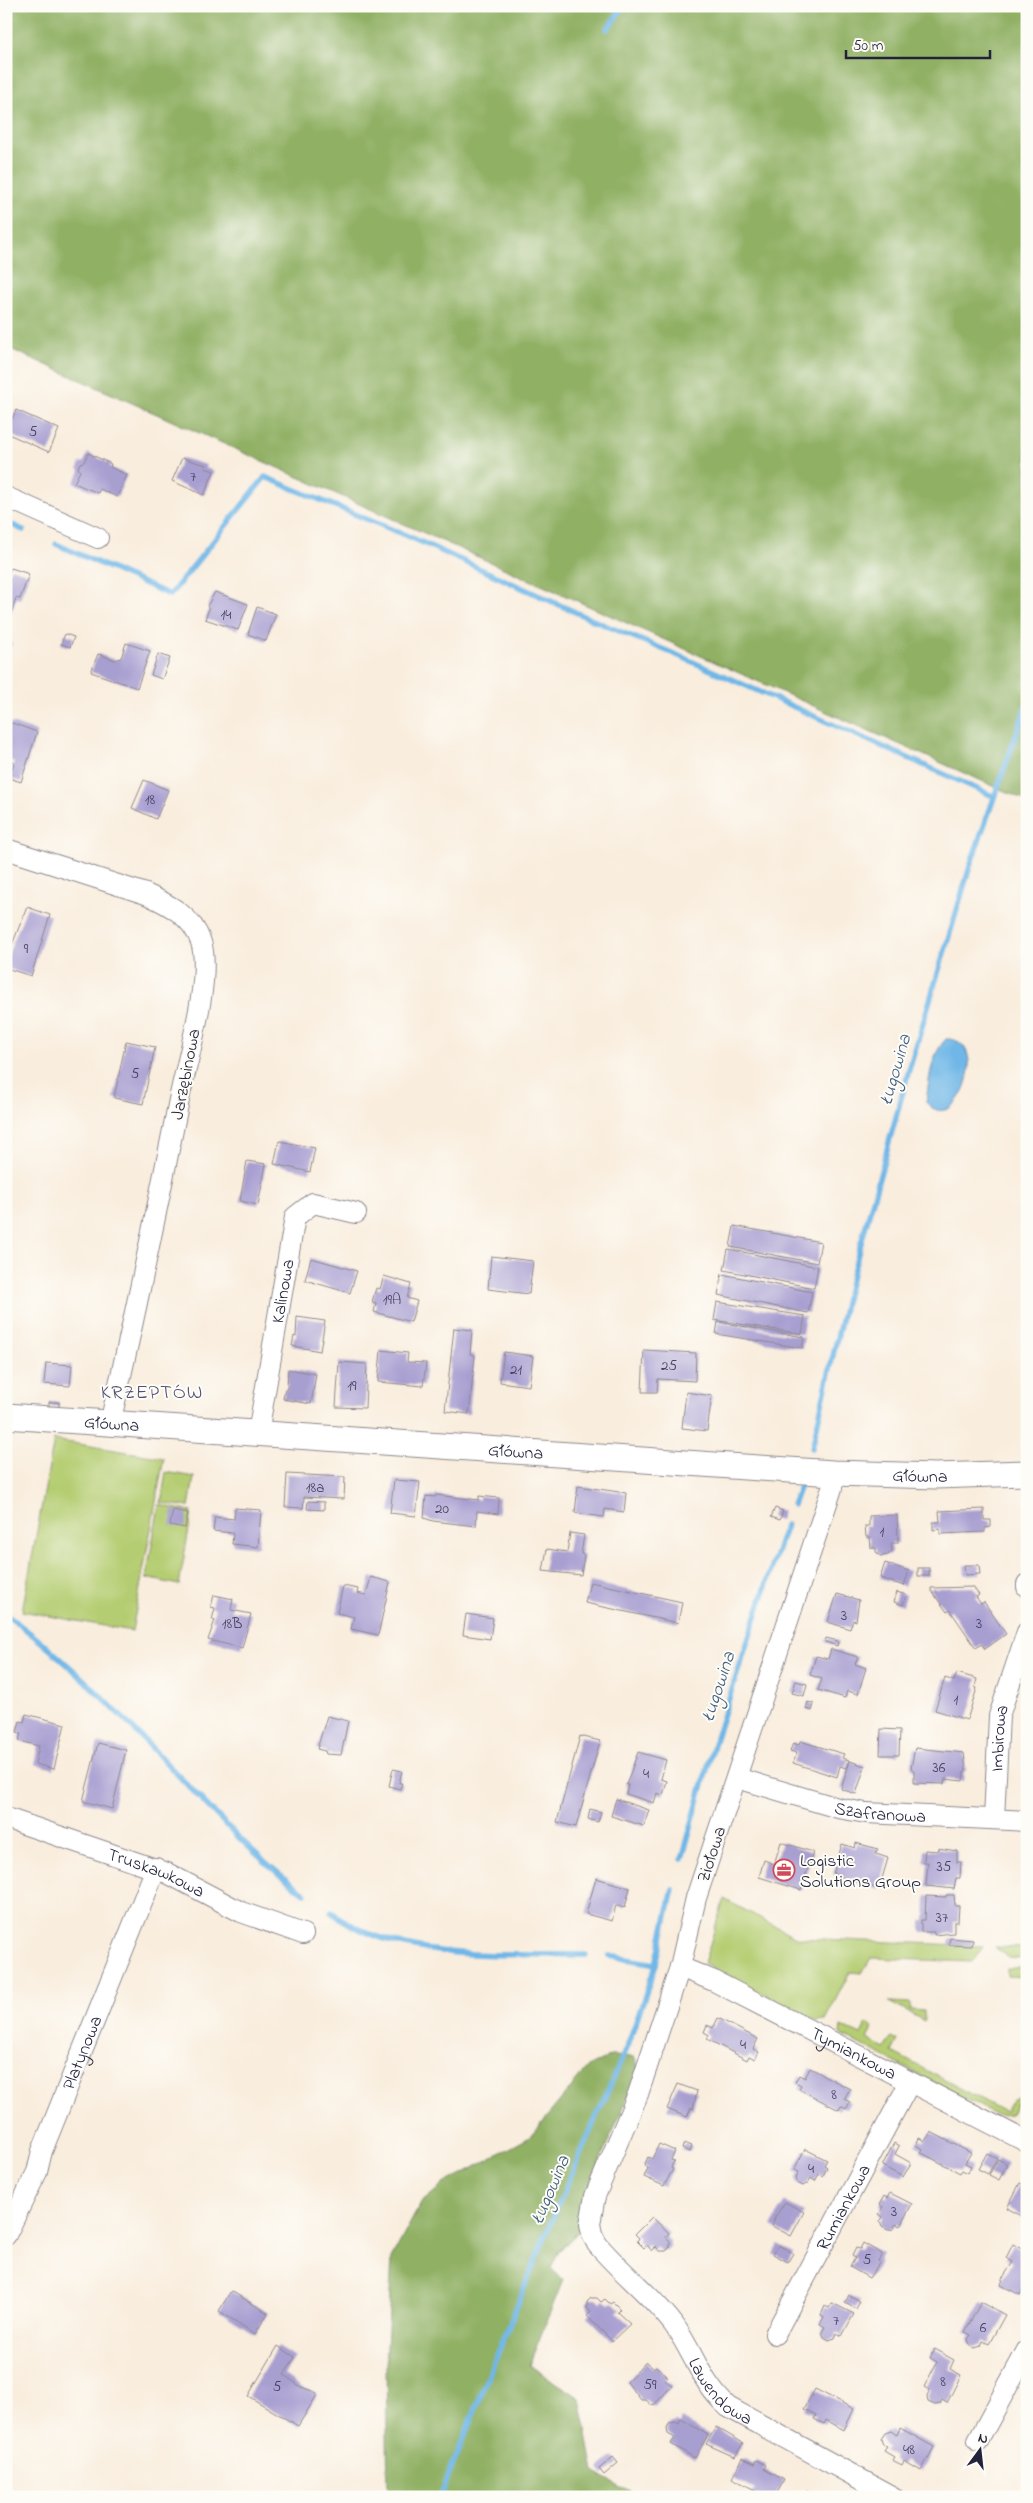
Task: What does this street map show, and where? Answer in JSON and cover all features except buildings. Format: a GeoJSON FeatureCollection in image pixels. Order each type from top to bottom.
{"type":"FeatureCollection","features":[{"type":"Feature","properties":{"kind":"street"},"geometry":{"type":"LineString","coordinates":[[6,497],[98,538]]}},
{"type":"Feature","properties":{"kind":"street","name":"Jarzębinowa"},"geometry":{"type":"LineString","coordinates":[[6,849],[146,894],[166,903],[181,912],[194,928],[201,944],[203,974],[192,1039],[140,1291],[110,1423]]}},
{"type":"Feature","properties":{"kind":"street","name":"Kalinowa"},"geometry":{"type":"LineString","coordinates":[[258,1433],[295,1217],[313,1203],[356,1213]]}},
{"type":"Feature","properties":{"kind":"street","name":"Główna"},"geometry":{"type":"LineString","coordinates":[[6,1416],[834,1473],[936,1476],[1027,1473]]}},
{"type":"Feature","properties":{"kind":"street","name":"Ziołowa"},"geometry":{"type":"LineString","coordinates":[[592,2234],[591,2212],[595,2196],[638,2094],[680,1967],[696,1898],[832,1488],[834,1473]]}},
{"type":"Feature","properties":{"kind":"street","name":"Imbirowa"},"geometry":{"type":"LineString","coordinates":[[994,1819],[999,1716],[1027,1632]]}},
{"type":"Feature","properties":{"kind":"street","name":"Szafranowa"},"geometry":{"type":"LineString","coordinates":[[737,1778],[838,1808],[866,1814],[1027,1821]]}},
{"type":"Feature","properties":{"kind":"street","name":"Truskawkowa"},"geometry":{"type":"LineString","coordinates":[[6,1818],[156,1868],[241,1912],[303,1934]]}},
{"type":"Feature","properties":{"kind":"street","name":"Platynowa"},"geometry":{"type":"LineString","coordinates":[[6,2235],[38,2172],[42,2151],[156,1868]]}},
{"type":"Feature","properties":{"kind":"street","name":"Tymiankowa"},"geometry":{"type":"LineString","coordinates":[[680,1967],[714,1981],[1027,2142]]}},
{"type":"Feature","properties":{"kind":"street","name":"Rumiankowa"},"geometry":{"type":"LineString","coordinates":[[775,2334],[910,2082]]}},
{"type":"Feature","properties":{"kind":"street","name":"Lawendowa"},"geometry":{"type":"LineString","coordinates":[[592,2234],[608,2258],[672,2323],[689,2346],[703,2378],[715,2396],[728,2407],[894,2497]]}},
{"type":"Feature","properties":{"kind":"street"},"geometry":{"type":"LineString","coordinates":[[978,2441],[1027,2350]]}},
{"type":"Feature","properties":{"kind":"green space"},"geometry":{"type":"Polygon","coordinates":[[[6,6],[1027,6],[1027,801],[6,347],[6,6]]]}},
{"type":"Feature","properties":{"kind":"green space"},"geometry":{"type":"Polygon","coordinates":[[[54,1440],[164,1458],[132,1631],[22,1611],[54,1440]]]}},
{"type":"Feature","properties":{"kind":"green space"},"geometry":{"type":"Polygon","coordinates":[[[166,1472],[194,1477],[189,1507],[161,1503],[166,1472]]]}},
{"type":"Feature","properties":{"kind":"green space"},"geometry":{"type":"Polygon","coordinates":[[[159,1505],[192,1512],[179,1585],[146,1578],[159,1505]]]}},
{"type":"Feature","properties":{"kind":"green space"},"geometry":{"type":"Polygon","coordinates":[[[724,1899],[798,1938],[983,1946],[977,1957],[971,1962],[871,1958],[862,1973],[850,1972],[825,2020],[817,2021],[704,1963],[724,1899]]]}},
{"type":"Feature","properties":{"kind":"green space"},"geometry":{"type":"Polygon","coordinates":[[[995,1947],[1027,1948],[1027,1959],[1008,1958],[995,1947]]]}},
{"type":"Feature","properties":{"kind":"green space"},"geometry":{"type":"Polygon","coordinates":[[[1007,1968],[1027,1968],[1027,1977],[1007,1976],[1007,1968]]]}},
{"type":"Feature","properties":{"kind":"green space"},"geometry":{"type":"Polygon","coordinates":[[[889,2002],[910,2003],[910,2010],[924,2011],[924,2021],[889,2002]]]}},
{"type":"Feature","properties":{"kind":"green space"},"geometry":{"type":"Polygon","coordinates":[[[867,2023],[873,2027],[867,2039],[885,2049],[892,2037],[898,2040],[892,2052],[1005,2112],[1012,2100],[1027,2092],[1027,2107],[1018,2102],[1011,2115],[999,2116],[840,2034],[841,2026],[861,2035],[867,2023]]]}},
{"type":"Feature","properties":{"kind":"green space"},"geometry":{"type":"Polygon","coordinates":[[[610,2056],[634,2057],[638,2065],[637,2076],[584,2198],[585,2218],[578,2232],[558,2252],[551,2268],[563,2280],[529,2365],[580,2398],[594,2472],[640,2497],[388,2497],[386,2365],[392,2257],[421,2203],[444,2184],[530,2137],[588,2067],[610,2056]]]}},
{"type":"Feature","properties":{"kind":"water"},"geometry":{"type":"Polygon","coordinates":[[[946,1039],[960,1043],[967,1054],[969,1069],[966,1084],[959,1099],[949,1108],[938,1110],[926,1102],[934,1060],[946,1039]]]}},
{"type":"Feature","properties":{"kind":"waterway"},"geometry":{"type":"LineString","coordinates":[[607,29],[624,6]]}},
{"type":"Feature","properties":{"kind":"waterway"},"geometry":{"type":"LineString","coordinates":[[56,544],[170,595],[265,477],[410,537],[595,621],[684,658],[993,796]]}},
{"type":"Feature","properties":{"kind":"waterway"},"geometry":{"type":"LineString","coordinates":[[6,522],[23,530]]}},
{"type":"Feature","properties":{"kind":"waterway","name":"Ługowina"},"geometry":{"type":"LineString","coordinates":[[812,1448],[848,1290],[909,1070],[971,863],[1027,704]]}},
{"type":"Feature","properties":{"kind":"waterway","name":"Ługowina"},"geometry":{"type":"LineString","coordinates":[[793,1505],[801,1483]]}},
{"type":"Feature","properties":{"kind":"waterway","name":"Ługowina"},"geometry":{"type":"LineString","coordinates":[[682,1859],[715,1741],[786,1525]]}},
{"type":"Feature","properties":{"kind":"waterway"},"geometry":{"type":"LineString","coordinates":[[9,1617],[83,1679],[248,1846],[275,1871],[305,1893]]}},
{"type":"Feature","properties":{"kind":"waterway","name":"Ługowina"},"geometry":{"type":"LineString","coordinates":[[440,2497],[545,2236],[628,2044],[656,1964],[673,1889]]}},
{"type":"Feature","properties":{"kind":"waterway"},"geometry":{"type":"LineString","coordinates":[[331,1912],[359,1929],[390,1941],[421,1948],[454,1953],[586,1955]]}},
{"type":"Feature","properties":{"kind":"waterway"},"geometry":{"type":"LineString","coordinates":[[609,1956],[656,1964]]}},
{"type":"Feature","properties":{"kind":"place","name":"Logistic Solutions Group"},"geometry":{"type":"Point","coordinates":[784,1870]}},
{"type":"Feature","properties":{"kind":"district","name":"KRZEPTÓW"},"geometry":{"type":"Point","coordinates":[152,1391]}}]}
